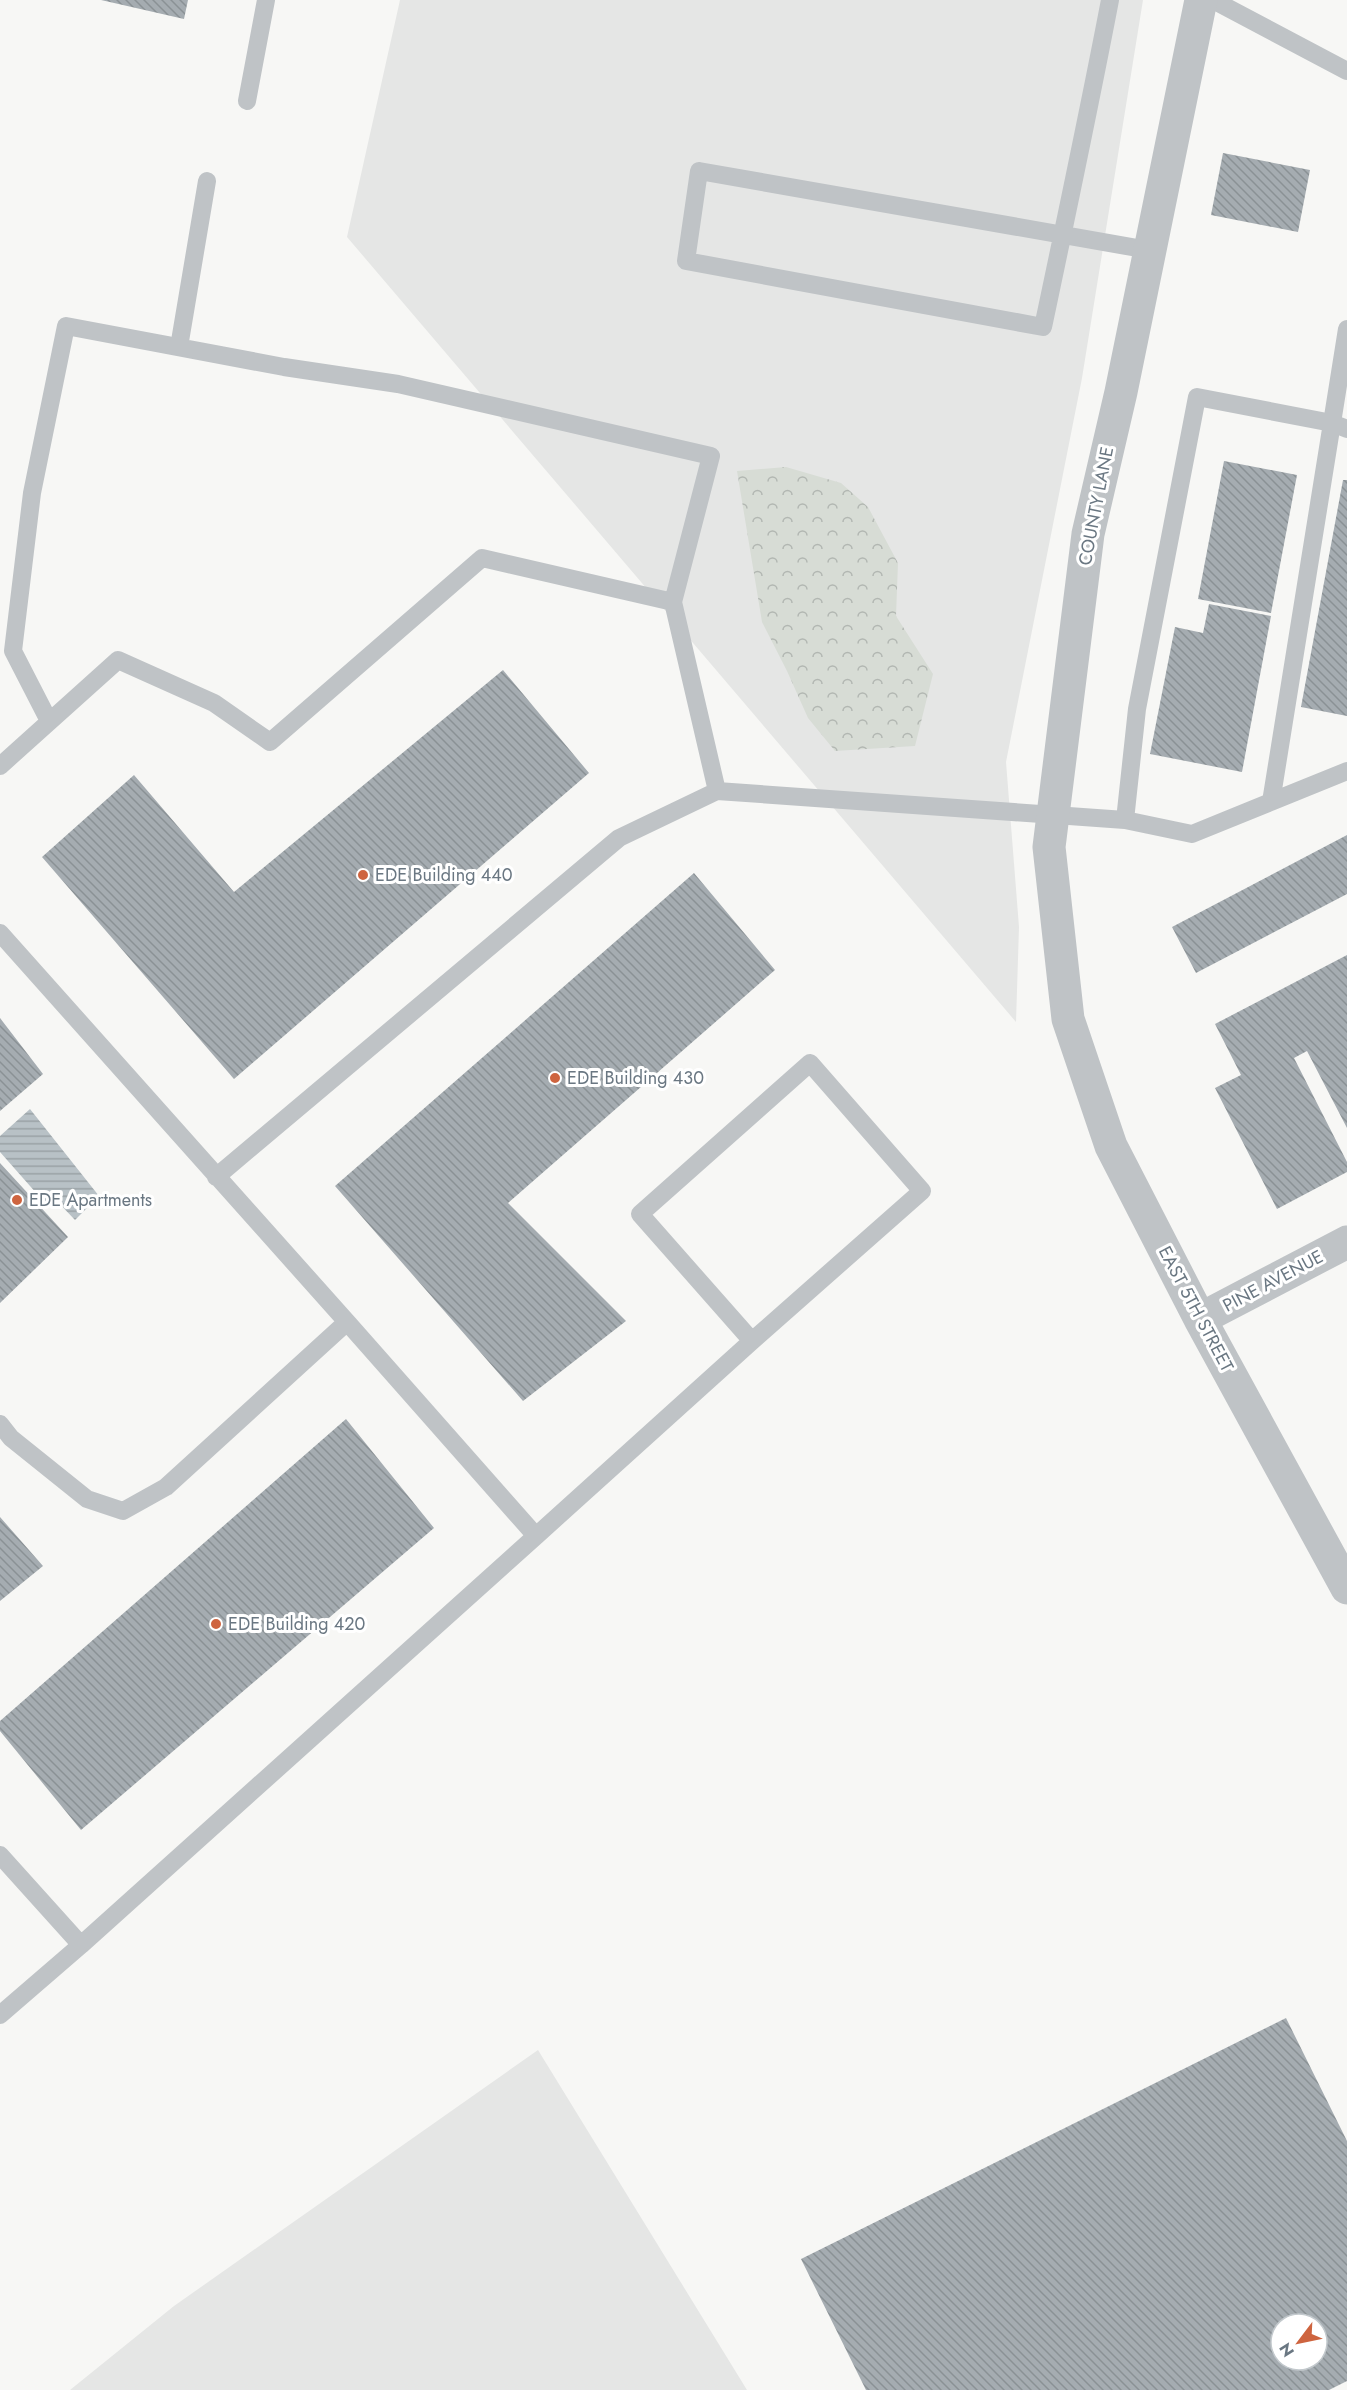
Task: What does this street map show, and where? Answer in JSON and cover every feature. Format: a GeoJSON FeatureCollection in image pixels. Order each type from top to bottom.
{"type":"FeatureCollection","features":[{"type":"Feature","properties":{"kind":"street","name":"COUNTY LANE"},"geometry":{"type":"LineString","coordinates":[[1068,1019],[1049,848],[1088,534],[1121,392],[1201,0]]}},
{"type":"Feature","properties":{"kind":"street","name":"EAST 5TH STREET"},"geometry":{"type":"LineString","coordinates":[[1068,1019],[1112,1146],[1200,1319],[1347,1588]]}},
{"type":"Feature","properties":{"kind":"street","name":"PINE AVENUE"},"geometry":{"type":"LineString","coordinates":[[1200,1319],[1347,1242]]}},
{"type":"Feature","properties":{"kind":"lane"},"geometry":{"type":"LineString","coordinates":[[247,101],[266,0]]}},
{"type":"Feature","properties":{"kind":"lane"},"geometry":{"type":"LineString","coordinates":[[1110,0],[1063,233],[1042,327],[686,261],[699,171],[1063,233],[1149,250]]}},
{"type":"Feature","properties":{"kind":"lane"},"geometry":{"type":"LineString","coordinates":[[1213,0],[1347,71]]}},
{"type":"Feature","properties":{"kind":"lane"},"geometry":{"type":"LineString","coordinates":[[179,347],[207,181]]}},
{"type":"Feature","properties":{"kind":"lane"},"geometry":{"type":"LineString","coordinates":[[49,721],[13,651],[32,493],[66,326],[284,367],[398,384],[711,456],[673,602],[717,791]]}},
{"type":"Feature","properties":{"kind":"lane"},"geometry":{"type":"LineString","coordinates":[[1271,802],[1340,426],[1347,328]]}},
{"type":"Feature","properties":{"kind":"lane"},"geometry":{"type":"LineString","coordinates":[[1125,820],[1137,709],[1197,397],[1340,426]]}},
{"type":"Feature","properties":{"kind":"lane"},"geometry":{"type":"LineString","coordinates":[[0,766],[118,660],[214,703],[270,742],[482,558],[673,602]]}},
{"type":"Feature","properties":{"kind":"lane"},"geometry":{"type":"LineString","coordinates":[[216,1177],[619,838],[717,791],[1125,820],[1192,834],[1347,771]]}},
{"type":"Feature","properties":{"kind":"lane"},"geometry":{"type":"LineString","coordinates":[[0,933],[536,1536]]}},
{"type":"Feature","properties":{"kind":"lane"},"geometry":{"type":"LineString","coordinates":[[0,2015],[81,1946],[752,1341],[922,1191],[810,1063],[640,1214],[752,1341]]}},
{"type":"Feature","properties":{"kind":"lane"},"geometry":{"type":"LineString","coordinates":[[0,1425],[11,1438],[87,1499],[123,1512],[166,1487],[347,1322]]}},
{"type":"Feature","properties":{"kind":"lane"},"geometry":{"type":"LineString","coordinates":[[0,1855],[81,1946]]}},
{"type":"Feature","properties":{"kind":"shaded area"},"geometry":{"type":"Polygon","coordinates":[[[400,0],[1143,0],[1082,378],[1006,762],[1019,927],[1016,1022],[347,237],[400,0]]]}},
{"type":"Feature","properties":{"kind":"shaded area"},"geometry":{"type":"Polygon","coordinates":[[[30,1109],[99,1196],[75,1220],[53,1197],[45,1203],[0,1152],[0,1136],[30,1109]]]}},
{"type":"Feature","properties":{"kind":"shaded area"},"geometry":{"type":"Polygon","coordinates":[[[538,2050],[747,2390],[70,2390],[174,2306],[538,2050]]]}},
{"type":"Feature","properties":{"kind":"green space"},"geometry":{"type":"Polygon","coordinates":[[[786,467],[841,483],[868,507],[898,563],[896,616],[933,674],[915,746],[835,751],[808,718],[762,622],[737,471],[786,467]]]}},
{"type":"Feature","properties":{"kind":"building"},"geometry":{"type":"Polygon","coordinates":[[[101,0],[188,0],[184,19],[101,0]]]}},
{"type":"Feature","properties":{"kind":"building"},"geometry":{"type":"Polygon","coordinates":[[[1223,153],[1310,170],[1298,232],[1211,215],[1223,153]]]}},
{"type":"Feature","properties":{"kind":"building"},"geometry":{"type":"Polygon","coordinates":[[[1224,461],[1297,475],[1271,613],[1198,599],[1224,461]]]}},
{"type":"Feature","properties":{"kind":"building"},"geometry":{"type":"Polygon","coordinates":[[[1343,480],[1347,480],[1347,716],[1301,707],[1343,480]]]}},
{"type":"Feature","properties":{"kind":"building"},"geometry":{"type":"Polygon","coordinates":[[[1209,604],[1271,616],[1242,772],[1150,754],[1175,627],[1203,633],[1209,604]]]}},
{"type":"Feature","properties":{"kind":"building","name":"EDE Building 440"},"geometry":{"type":"Polygon","coordinates":[[[503,670],[589,773],[234,1079],[42,857],[134,775],[234,892],[503,670]]]}},
{"type":"Feature","properties":{"kind":"building"},"geometry":{"type":"Polygon","coordinates":[[[1347,835],[1347,894],[1196,973],[1172,927],[1347,835]]]}},
{"type":"Feature","properties":{"kind":"building","name":"EDE Building 430"},"geometry":{"type":"Polygon","coordinates":[[[694,873],[775,970],[508,1203],[626,1321],[523,1401],[335,1186],[694,873]]]}},
{"type":"Feature","properties":{"kind":"building"},"geometry":{"type":"Polygon","coordinates":[[[1347,955],[1347,1128],[1307,1051],[1294,1058],[1347,1162],[1347,1172],[1277,1209],[1215,1088],[1241,1075],[1215,1024],[1347,955]]]}},
{"type":"Feature","properties":{"kind":"building"},"geometry":{"type":"Polygon","coordinates":[[[0,1018],[43,1074],[0,1111],[0,1018]]]}},
{"type":"Feature","properties":{"kind":"building","name":"EDE Apartments"},"geometry":{"type":"Polygon","coordinates":[[[0,1163],[68,1237],[0,1303],[0,1163]]]}},
{"type":"Feature","properties":{"kind":"building","name":"EDE Building 420"},"geometry":{"type":"Polygon","coordinates":[[[346,1419],[434,1528],[81,1830],[0,1731],[0,1721],[346,1419]]]}},
{"type":"Feature","properties":{"kind":"building"},"geometry":{"type":"Polygon","coordinates":[[[0,1517],[43,1566],[0,1601],[0,1517]]]}},
{"type":"Feature","properties":{"kind":"building"},"geometry":{"type":"Polygon","coordinates":[[[1286,2018],[1347,2141],[1347,2381],[1329,2390],[866,2390],[801,2259],[1286,2018]]]}},
{"type":"Feature","properties":{"kind":"place","name":"EDE Building 440"},"geometry":{"type":"Point","coordinates":[363,875]}},
{"type":"Feature","properties":{"kind":"place","name":"EDE Building 430"},"geometry":{"type":"Point","coordinates":[555,1078]}},
{"type":"Feature","properties":{"kind":"place","name":"EDE Apartments"},"geometry":{"type":"Point","coordinates":[17,1200]}},
{"type":"Feature","properties":{"kind":"place","name":"EDE Building 420"},"geometry":{"type":"Point","coordinates":[216,1624]}}]}
